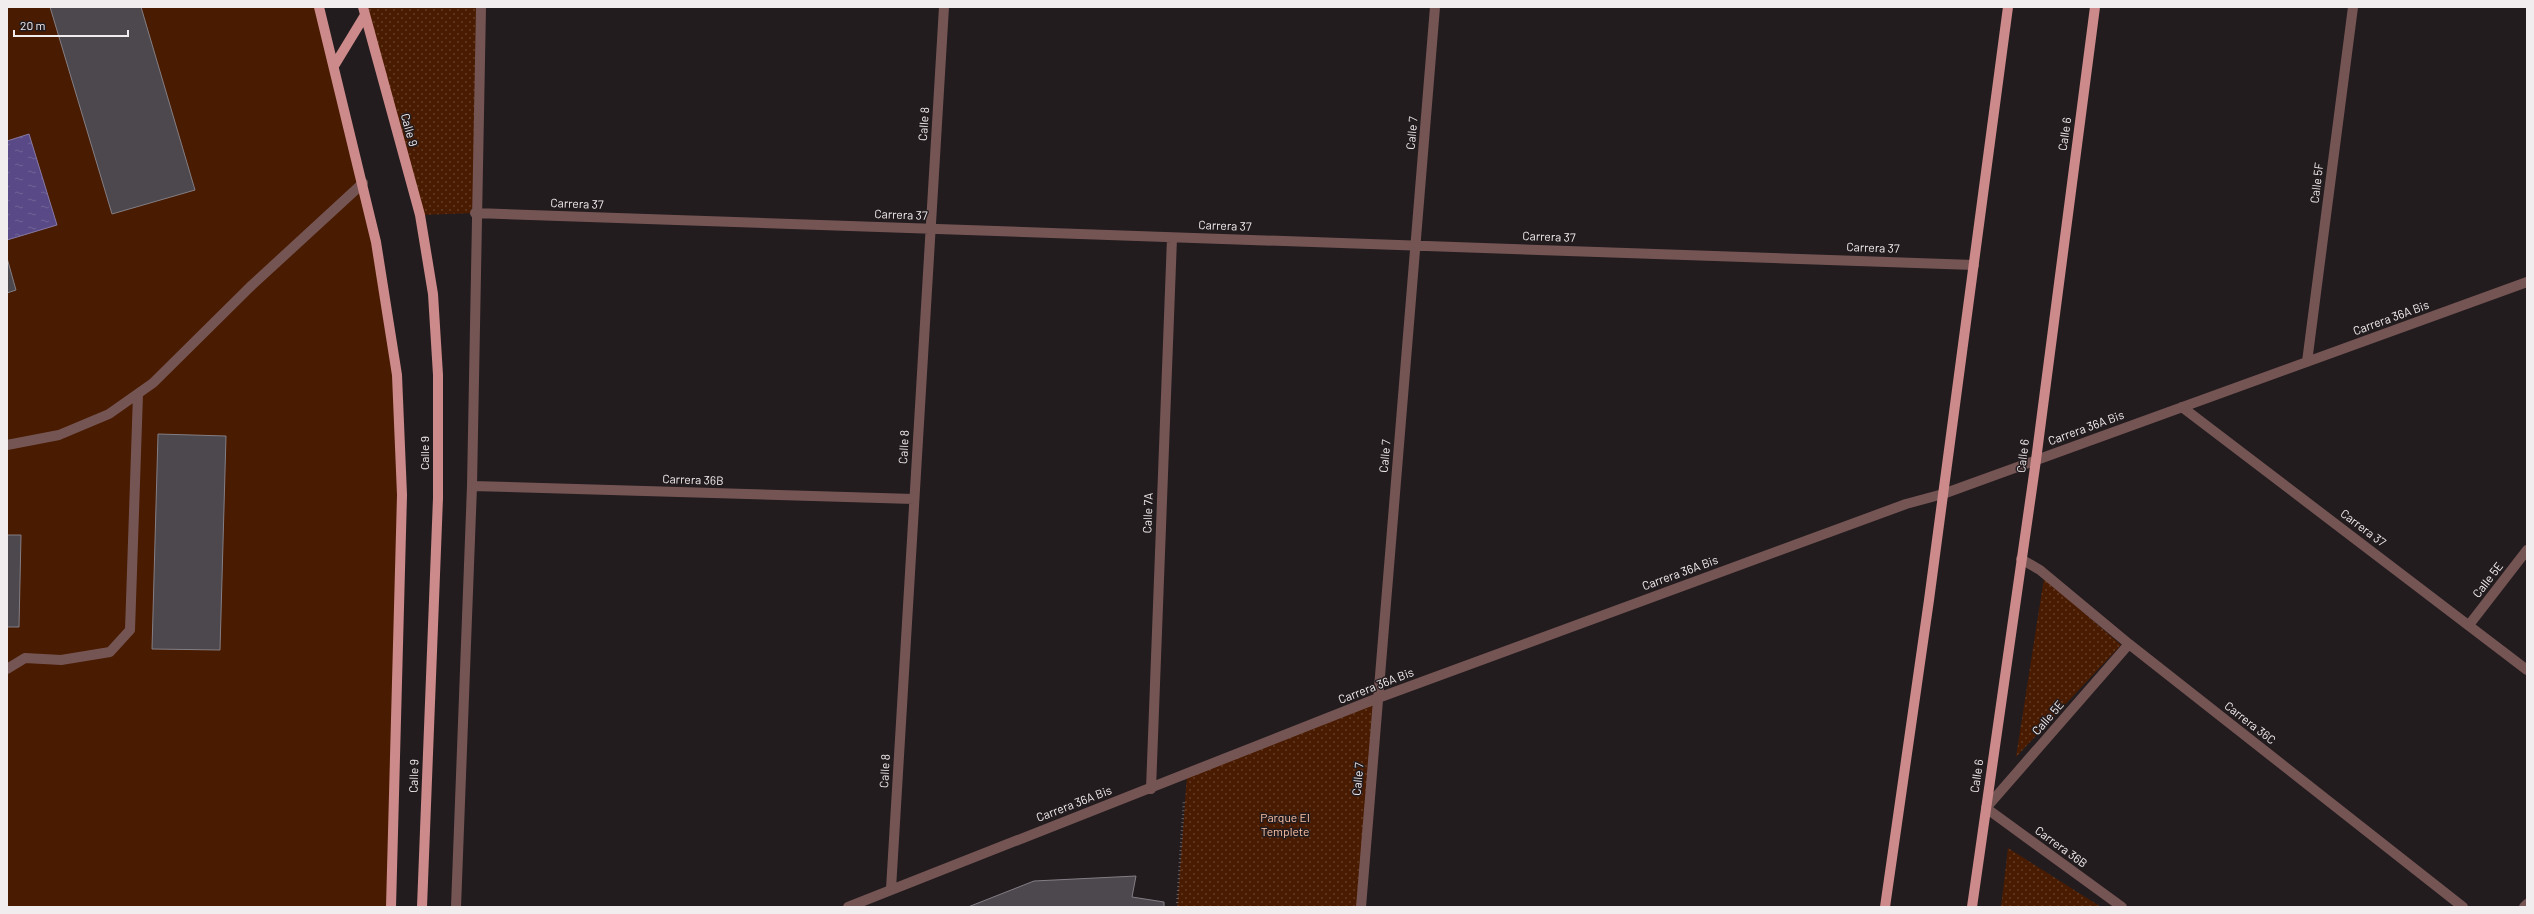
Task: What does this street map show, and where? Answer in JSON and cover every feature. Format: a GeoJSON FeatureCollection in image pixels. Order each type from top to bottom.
{"type":"FeatureCollection","features":[{"type":"Feature","properties":{"kind":"main road","name":"Calle 9"},"geometry":{"type":"LineString","coordinates":[[319,7],[363,183],[376,242],[397,375],[402,495],[391,907]]}},
{"type":"Feature","properties":{"kind":"main road"},"geometry":{"type":"LineString","coordinates":[[1885,907],[1943,494],[2008,7]]}},
{"type":"Feature","properties":{"kind":"main road","name":"Calle 6"},"geometry":{"type":"LineString","coordinates":[[1972,907],[2036,460],[2095,7]]}},
{"type":"Feature","properties":{"kind":"main road","name":"Calle 9"},"geometry":{"type":"LineString","coordinates":[[364,11],[420,216],[433,294],[438,367],[438,498],[422,907]]}},
{"type":"Feature","properties":{"kind":"main road"},"geometry":{"type":"LineString","coordinates":[[334,66],[364,11]]}},
{"type":"Feature","properties":{"kind":"street"},"geometry":{"type":"LineString","coordinates":[[456,907],[472,486],[475,213],[481,7]]}},
{"type":"Feature","properties":{"kind":"street","name":"Calle 8"},"geometry":{"type":"LineString","coordinates":[[891,889],[944,7]]}},
{"type":"Feature","properties":{"kind":"street","name":"Calle 7"},"geometry":{"type":"LineString","coordinates":[[1361,907],[1435,7]]}},
{"type":"Feature","properties":{"kind":"street","name":"Calle 5F"},"geometry":{"type":"LineString","coordinates":[[2306,362],[2353,7]]}},
{"type":"Feature","properties":{"kind":"street"},"geometry":{"type":"LineString","coordinates":[[7,444],[59,435],[110,414],[154,383],[250,287],[363,183]]}},
{"type":"Feature","properties":{"kind":"street","name":"Carrera 37"},"geometry":{"type":"LineString","coordinates":[[475,213],[1974,265]]}},
{"type":"Feature","properties":{"kind":"street","name":"Calle 7A"},"geometry":{"type":"LineString","coordinates":[[1151,789],[1172,238]]}},
{"type":"Feature","properties":{"kind":"street","name":"Carrera 36A Bis"},"geometry":{"type":"LineString","coordinates":[[848,907],[1187,775],[1378,698],[1906,504],[1943,494],[2527,282]]}},
{"type":"Feature","properties":{"kind":"street"},"geometry":{"type":"LineString","coordinates":[[7,669],[25,658],[61,660],[110,652],[130,630],[138,394]]}},
{"type":"Feature","properties":{"kind":"street","name":"Carrera 37"},"geometry":{"type":"LineString","coordinates":[[2182,407],[2527,670]]}},
{"type":"Feature","properties":{"kind":"street","name":"Carrera 36B"},"geometry":{"type":"LineString","coordinates":[[472,486],[914,499]]}},
{"type":"Feature","properties":{"kind":"street","name":"Calle 5E"},"geometry":{"type":"LineString","coordinates":[[2469,625],[2527,550]]}},
{"type":"Feature","properties":{"kind":"street","name":"Carrera 36C"},"geometry":{"type":"LineString","coordinates":[[2021,559],[2040,570],[2129,644],[2463,907]]}},
{"type":"Feature","properties":{"kind":"street","name":"Calle 5E"},"geometry":{"type":"LineString","coordinates":[[1986,808],[2129,644]]}},
{"type":"Feature","properties":{"kind":"street","name":"Carrera 36B"},"geometry":{"type":"LineString","coordinates":[[1986,808],[2122,907]]}},
{"type":"Feature","properties":{"kind":"street"},"geometry":{"type":"LineString","coordinates":[[2524,907],[2527,904]]}},
{"type":"Feature","properties":{"kind":"path"},"geometry":{"type":"LineString","coordinates":[[1177,907],[1187,775]]}},
{"type":"Feature","properties":{"kind":"green space"},"geometry":{"type":"Polygon","coordinates":[[[7,7],[319,7],[387,304],[402,495],[391,907],[7,907],[7,7]]]}},
{"type":"Feature","properties":{"kind":"green space"},"geometry":{"type":"Polygon","coordinates":[[[363,7],[481,7],[475,213],[420,215],[363,7]]]}},
{"type":"Feature","properties":{"kind":"green space"},"geometry":{"type":"Polygon","coordinates":[[[2044,578],[2121,645],[2016,757],[2044,578]]]}},
{"type":"Feature","properties":{"kind":"green space","name":"Parque El Templete"},"geometry":{"type":"Polygon","coordinates":[[[1378,698],[1361,907],[1177,907],[1187,775],[1378,698]]]}},
{"type":"Feature","properties":{"kind":"green space"},"geometry":{"type":"Polygon","coordinates":[[[2008,848],[2101,907],[2001,907],[2008,848]]]}},
{"type":"Feature","properties":{"kind":"water"},"geometry":{"type":"Polygon","coordinates":[[[29,134],[57,225],[7,240],[7,141],[29,134]]]}},
{"type":"Feature","properties":{"kind":"building"},"geometry":{"type":"Polygon","coordinates":[[[50,7],[141,7],[195,190],[112,214],[50,7]]]}},
{"type":"Feature","properties":{"kind":"building"},"geometry":{"type":"Polygon","coordinates":[[[7,258],[16,290],[7,293],[7,258]]]}},
{"type":"Feature","properties":{"kind":"building"},"geometry":{"type":"Polygon","coordinates":[[[158,434],[226,436],[220,650],[152,649],[158,434]]]}},
{"type":"Feature","properties":{"kind":"building"},"geometry":{"type":"Polygon","coordinates":[[[7,535],[21,535],[19,627],[7,627],[7,535]]]}},
{"type":"Feature","properties":{"kind":"building"},"geometry":{"type":"Polygon","coordinates":[[[1136,876],[1132,897],[1164,902],[1164,907],[968,907],[1034,881],[1136,876]]]}}]}
